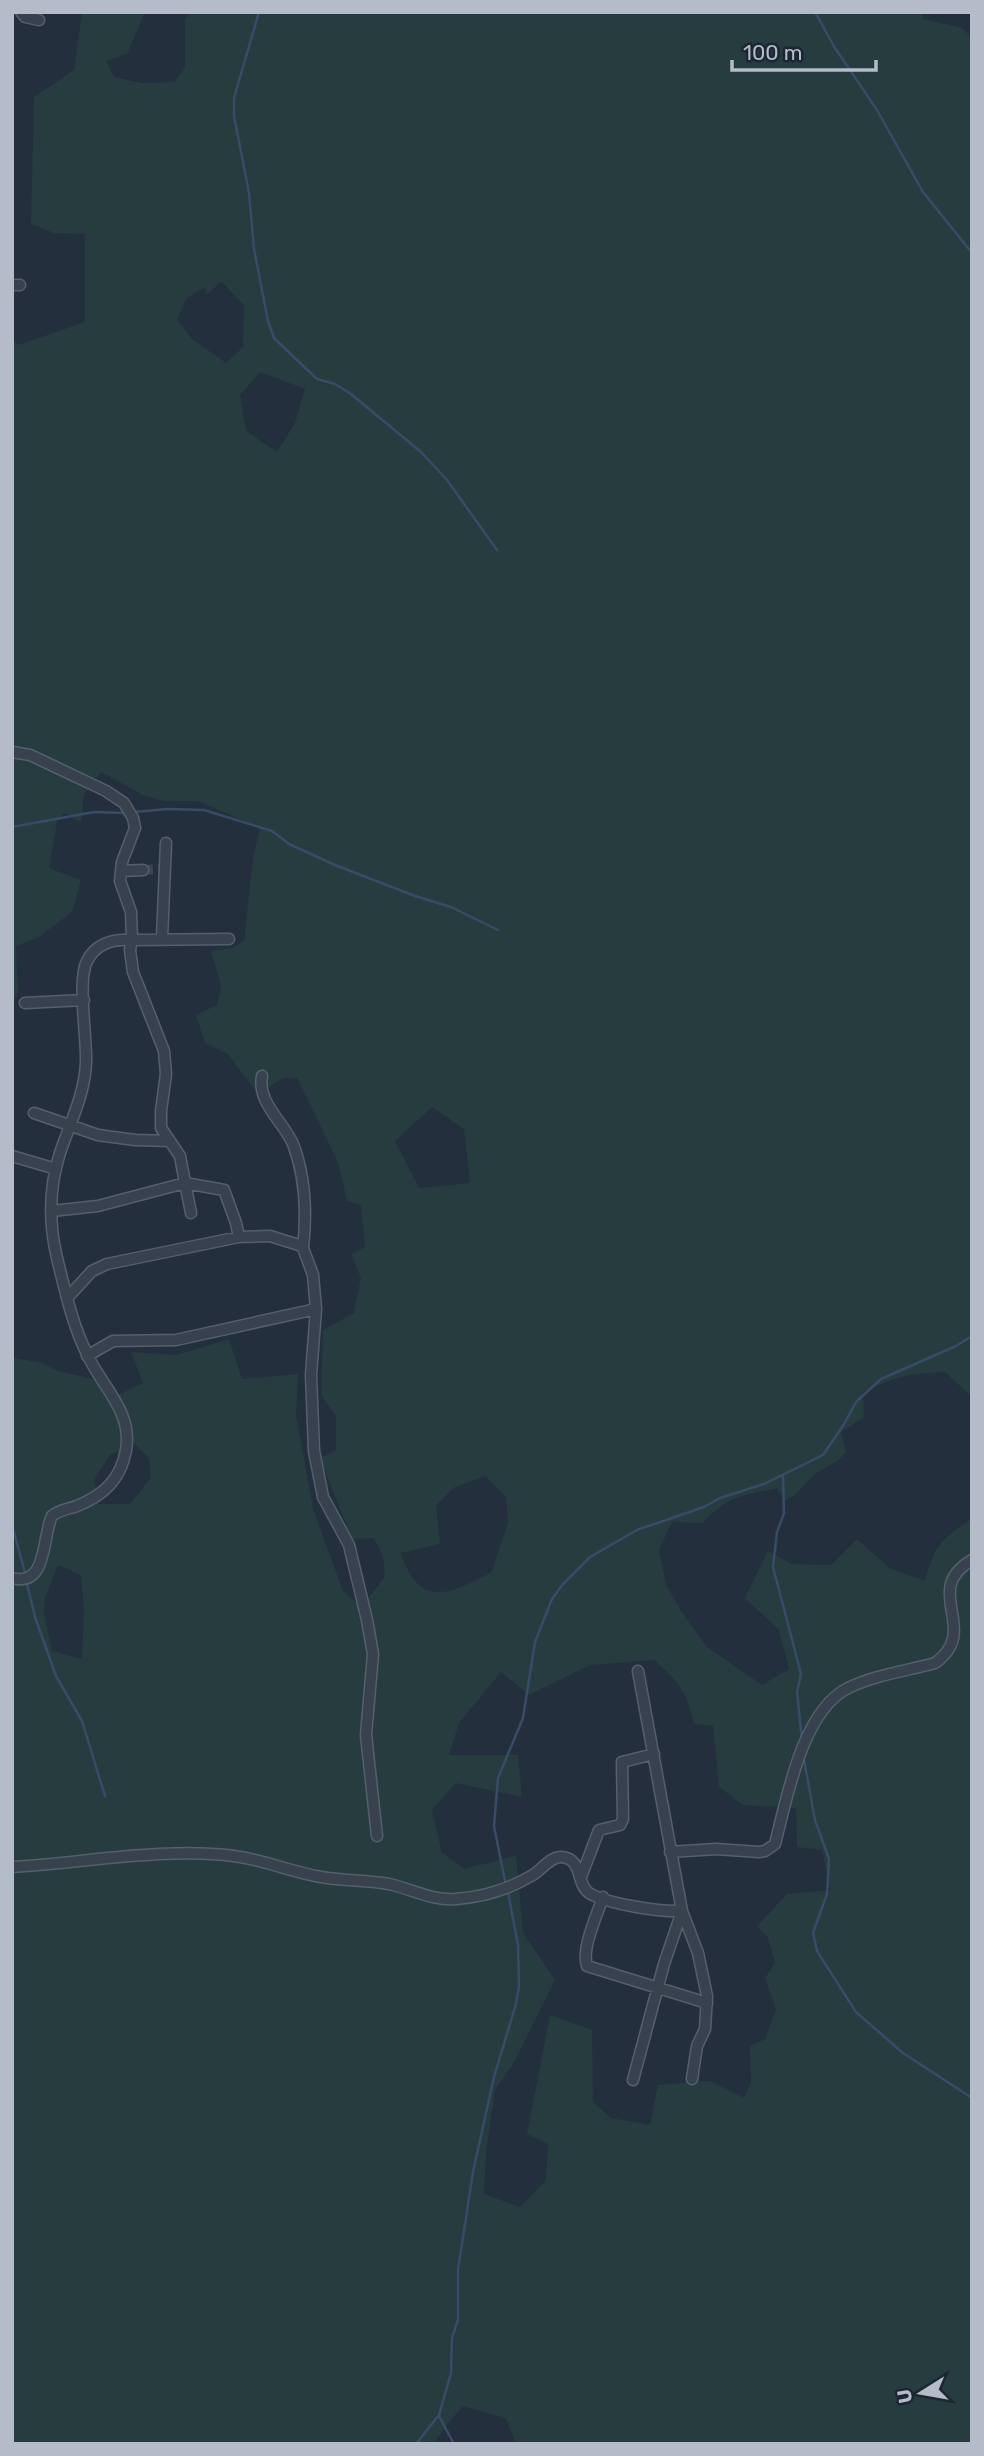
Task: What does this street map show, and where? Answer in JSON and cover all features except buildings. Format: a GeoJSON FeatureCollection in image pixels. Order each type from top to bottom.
{"type":"FeatureCollection","features":[{"type":"Feature","properties":{"kind":"street"},"geometry":{"type":"LineString","coordinates":[[21,12],[25,17],[39,19]]}},
{"type":"Feature","properties":{"kind":"street"},"geometry":{"type":"LineString","coordinates":[[12,752],[30,755],[106,792],[124,803],[133,818],[135,828],[121,871],[121,881],[131,912],[130,950],[133,972],[163,1051],[166,1074],[160,1123],[164,1134],[180,1156],[191,1213]]}},
{"type":"Feature","properties":{"kind":"street"},"geometry":{"type":"LineString","coordinates":[[162,938],[162,869],[166,843]]}},
{"type":"Feature","properties":{"kind":"street"},"geometry":{"type":"LineString","coordinates":[[121,871],[143,870]]}},
{"type":"Feature","properties":{"kind":"street"},"geometry":{"type":"LineString","coordinates":[[20,1578],[36,1572],[52,1516],[95,1498],[110,1487],[120,1473],[127,1447],[124,1417],[115,1397],[87,1356],[73,1322],[51,1229],[56,1169],[84,1084],[85,964],[92,954],[108,942],[162,938],[229,939]]}},
{"type":"Feature","properties":{"kind":"street"},"geometry":{"type":"LineString","coordinates":[[25,1003],[84,1000]]}},
{"type":"Feature","properties":{"kind":"street"},"geometry":{"type":"LineString","coordinates":[[262,1076],[260,1084],[263,1093],[274,1116],[292,1142],[306,1202],[303,1248],[313,1275],[316,1309],[312,1375],[314,1451],[323,1497],[349,1545],[373,1654],[366,1735],[377,1836]]}},
{"type":"Feature","properties":{"kind":"street"},"geometry":{"type":"LineString","coordinates":[[34,1113],[98,1135],[170,1141]]}},
{"type":"Feature","properties":{"kind":"street"},"geometry":{"type":"LineString","coordinates":[[12,1156],[56,1169]]}},
{"type":"Feature","properties":{"kind":"street"},"geometry":{"type":"LineString","coordinates":[[51,1211],[98,1206],[185,1183],[224,1190],[239,1237]]}},
{"type":"Feature","properties":{"kind":"street"},"geometry":{"type":"LineString","coordinates":[[68,1297],[92,1271],[107,1264],[239,1237],[270,1236],[303,1248]]}},
{"type":"Feature","properties":{"kind":"street"},"geometry":{"type":"LineString","coordinates":[[87,1356],[113,1341],[176,1340],[316,1309]]}},
{"type":"Feature","properties":{"kind":"street"},"geometry":{"type":"LineString","coordinates":[[670,1852],[716,1849],[759,1852],[775,1844],[799,1755],[815,1721],[828,1702],[845,1689],[865,1681],[935,1663],[949,1651],[955,1629],[949,1586],[955,1572],[972,1560]]}},
{"type":"Feature","properties":{"kind":"street"},"geometry":{"type":"LineString","coordinates":[[638,1671],[682,1912],[698,1953],[707,2003],[705,2029],[697,2046],[692,2078]]}},
{"type":"Feature","properties":{"kind":"street"},"geometry":{"type":"LineString","coordinates":[[581,1877],[599,1830],[620,1825],[623,1819],[622,1762],[654,1754]]}},
{"type":"Feature","properties":{"kind":"street"},"geometry":{"type":"LineString","coordinates":[[12,1867],[147,1856],[219,1854],[263,1861],[319,1877],[392,1885],[415,1893],[454,1900],[508,1888],[536,1874],[558,1857],[572,1861],[587,1892],[627,1905],[682,1912]]}},
{"type":"Feature","properties":{"kind":"street"},"geometry":{"type":"LineString","coordinates":[[603,1897],[586,1947],[586,1964],[707,2003]]}},
{"type":"Feature","properties":{"kind":"street"},"geometry":{"type":"LineString","coordinates":[[633,2080],[664,1964],[682,1912]]}},
{"type":"Feature","properties":{"kind":"green space"},"geometry":{"type":"Polygon","coordinates":[[[82,12],[145,12],[127,54],[106,61],[114,77],[142,83],[175,82],[185,67],[185,19],[191,12],[921,12],[923,19],[962,28],[972,38],[972,1397],[945,1372],[902,1377],[863,1392],[864,1417],[841,1432],[846,1452],[814,1475],[794,1496],[784,1501],[778,1488],[754,1493],[728,1502],[702,1523],[672,1522],[659,1550],[666,1585],[707,1647],[762,1685],[789,1669],[779,1630],[745,1598],[768,1551],[792,1564],[831,1565],[857,1539],[891,1569],[925,1581],[940,1544],[972,1519],[972,2444],[516,2444],[506,2418],[462,2406],[433,2444],[12,2444],[12,1358],[39,1362],[58,1371],[94,1379],[110,1399],[143,1383],[131,1352],[177,1355],[229,1339],[242,1379],[298,1374],[296,1415],[313,1509],[343,1591],[361,1607],[385,1577],[383,1556],[374,1538],[352,1539],[320,1458],[336,1450],[336,1416],[321,1395],[323,1330],[354,1313],[361,1278],[351,1254],[365,1247],[361,1205],[347,1201],[338,1162],[297,1078],[283,1078],[258,1094],[228,1054],[205,1043],[196,1015],[217,1005],[221,986],[211,951],[233,948],[244,940],[253,858],[260,828],[198,801],[163,801],[143,795],[101,772],[84,795],[81,822],[64,813],[57,822],[49,868],[81,880],[72,912],[39,937],[16,946],[18,993],[12,1004],[12,338],[18,345],[85,322],[85,234],[54,233],[31,224],[34,97],[74,70],[82,12]],[[221,281],[207,295],[205,287],[187,298],[177,319],[191,338],[226,363],[243,347],[244,305],[221,281]],[[260,372],[240,395],[246,431],[277,452],[295,423],[305,389],[260,372]],[[432,1107],[395,1141],[419,1188],[470,1183],[464,1129],[432,1107]],[[135,1444],[110,1455],[94,1480],[99,1504],[130,1504],[151,1478],[149,1458],[135,1444]],[[485,1476],[453,1488],[436,1506],[440,1544],[400,1553],[416,1582],[424,1589],[443,1592],[491,1573],[508,1523],[506,1497],[485,1476]],[[58,1565],[45,1598],[44,1613],[52,1651],[82,1659],[84,1610],[81,1575],[58,1565]],[[654,1660],[590,1665],[529,1695],[501,1672],[459,1723],[449,1755],[518,1755],[522,1797],[456,1783],[432,1810],[442,1853],[464,1869],[516,1856],[523,1933],[555,1980],[516,2059],[495,2090],[486,2152],[484,2194],[520,2207],[546,2180],[548,2144],[527,2134],[550,2015],[592,2030],[593,2102],[611,2118],[650,2125],[658,2085],[710,2081],[744,2098],[751,2082],[750,2046],[765,2039],[776,2010],[765,1978],[775,1963],[768,1938],[757,1926],[787,1894],[830,1890],[822,1850],[797,1847],[796,1808],[743,1805],[719,1787],[713,1726],[694,1724],[681,1688],[654,1660]]]}},
{"type":"Feature","properties":{"kind":"waterway"},"geometry":{"type":"LineString","coordinates":[[259,12],[234,98],[234,116],[249,193],[254,249],[268,321],[274,338],[317,379],[335,384],[351,394],[421,452],[447,480],[497,550]]}},
{"type":"Feature","properties":{"kind":"waterway"},"geometry":{"type":"LineString","coordinates":[[815,12],[835,48],[877,110],[923,192],[972,253]]}},
{"type":"Feature","properties":{"kind":"waterway"},"geometry":{"type":"LineString","coordinates":[[135,812],[204,810],[272,831],[289,844],[335,865],[451,907],[498,930]]}},
{"type":"Feature","properties":{"kind":"waterway"},"geometry":{"type":"LineString","coordinates":[[12,827],[94,812],[125,813]]}},
{"type":"Feature","properties":{"kind":"waterway"},"geometry":{"type":"LineString","coordinates":[[506,1886],[494,1826],[498,1778],[523,1718],[535,1642],[552,1599],[563,1584],[590,1557],[637,1530],[764,1484],[823,1455],[856,1402],[881,1379],[956,1346],[972,1336]]}},
{"type":"Feature","properties":{"kind":"waterway"},"geometry":{"type":"LineString","coordinates":[[783,1475],[784,1513],[777,1532],[773,1567],[801,1674],[797,1692],[802,1741]]}},
{"type":"Feature","properties":{"kind":"waterway"},"geometry":{"type":"LineString","coordinates":[[12,1525],[25,1573]]}},
{"type":"Feature","properties":{"kind":"waterway"},"geometry":{"type":"LineString","coordinates":[[26,1580],[35,1617],[56,1676],[82,1721],[105,1796]]}},
{"type":"Feature","properties":{"kind":"waterway"},"geometry":{"type":"LineString","coordinates":[[803,1754],[815,1820],[829,1859],[827,1894],[813,1933],[817,1951],[856,2012],[903,2053],[972,2098]]}},
{"type":"Feature","properties":{"kind":"waterway"},"geometry":{"type":"LineString","coordinates":[[416,2444],[439,2415],[451,2373],[452,2338],[458,2320],[458,2270],[473,2172],[494,2077],[516,2004],[519,1986],[518,1945],[508,1892]]}},
{"type":"Feature","properties":{"kind":"waterway"},"geometry":{"type":"LineString","coordinates":[[439,2416],[454,2444]]}},
{"type":"Feature","properties":{"kind":"tunnel"},"geometry":{"type":"LineString","coordinates":[[143,870],[160,869]]}}]}
